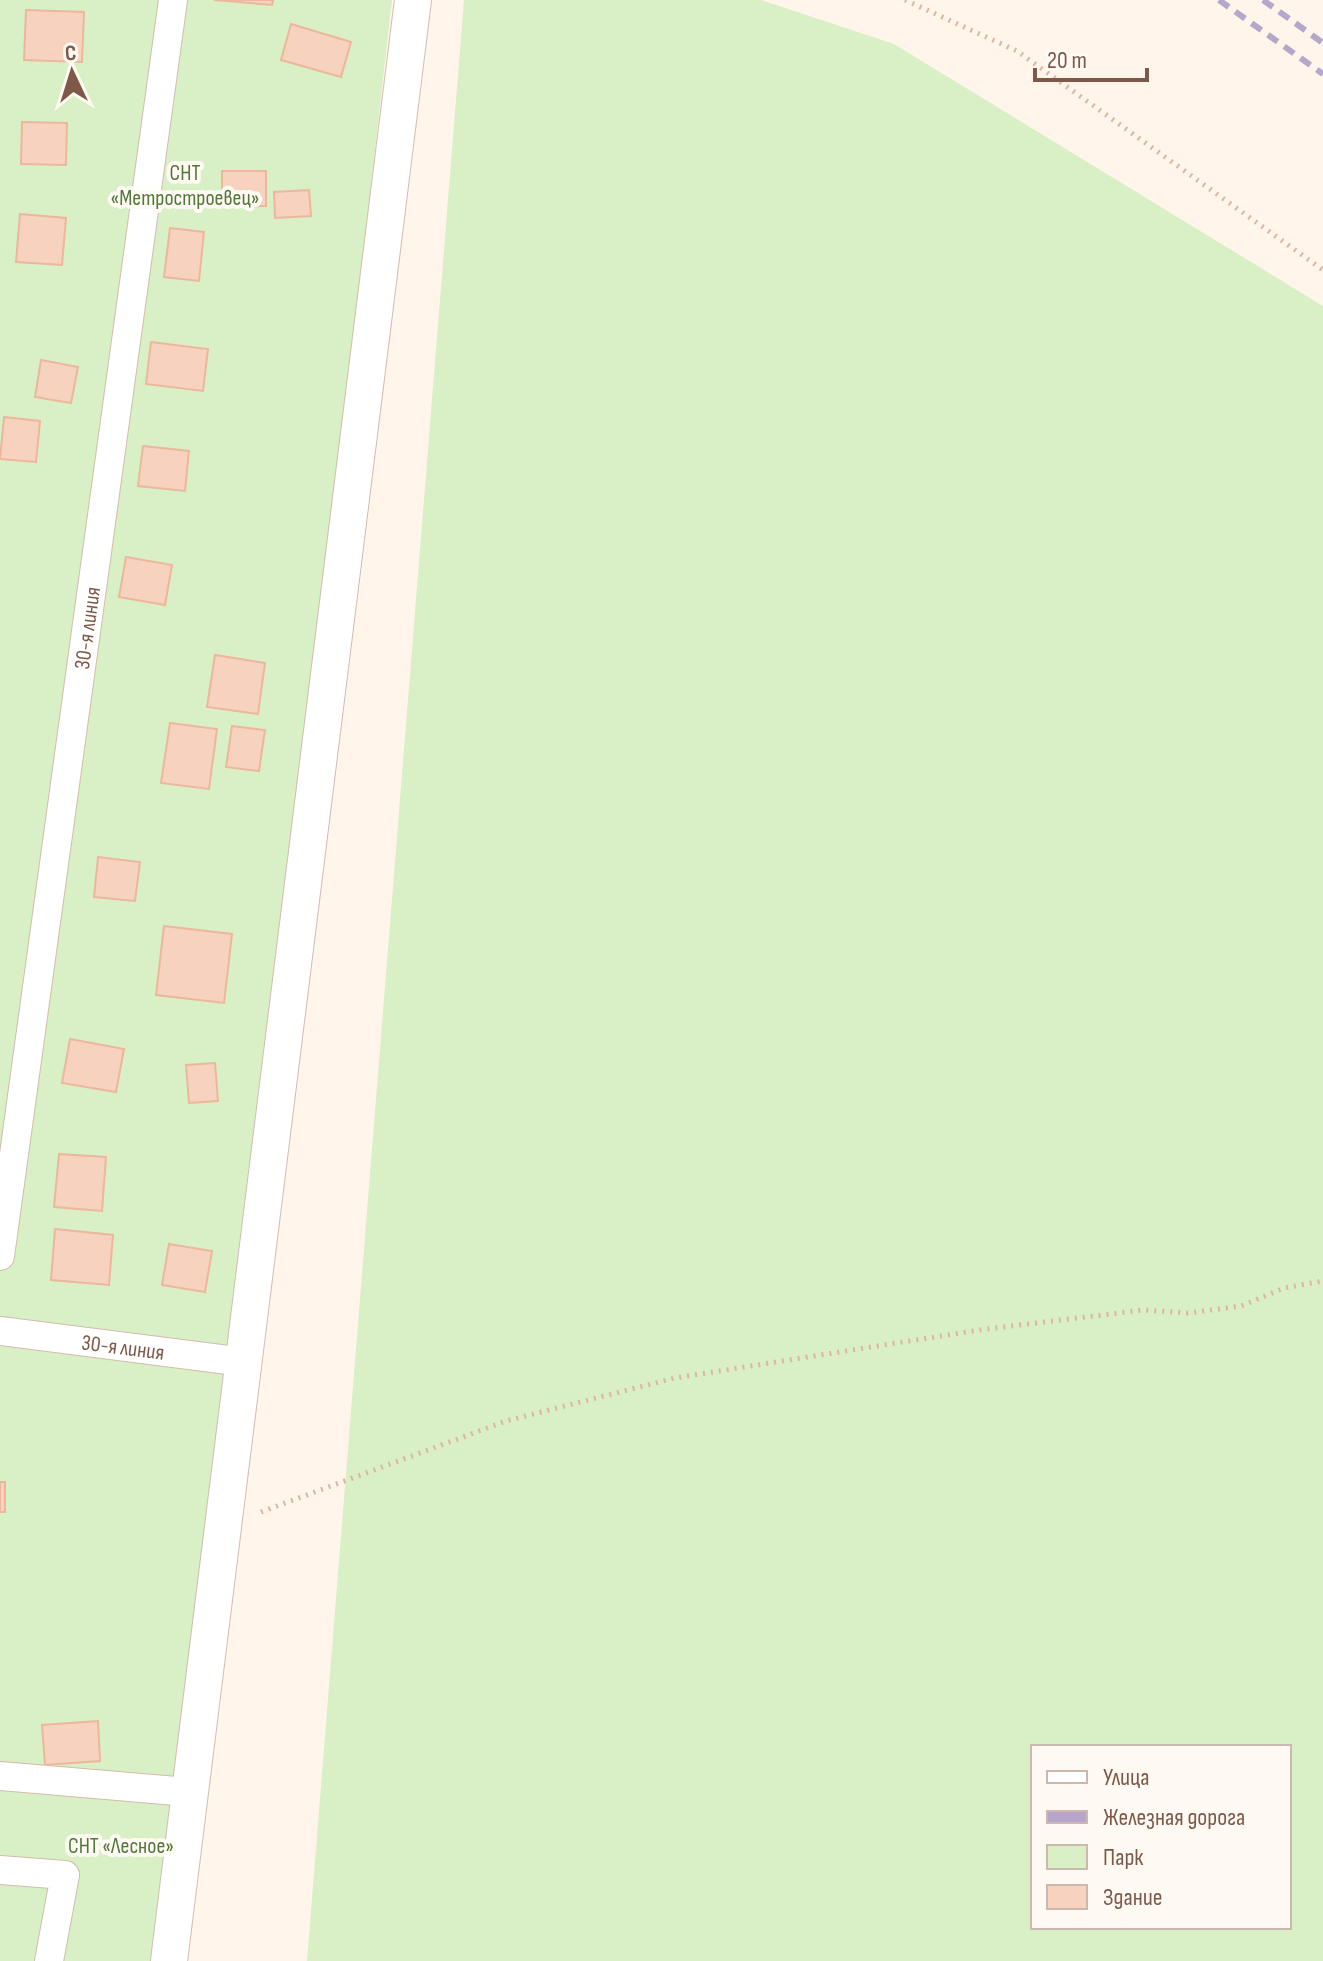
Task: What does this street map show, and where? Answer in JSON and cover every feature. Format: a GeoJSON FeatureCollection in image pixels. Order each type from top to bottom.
{"type":"FeatureCollection","features":[{"type":"Feature","properties":{"kind":"street","name":"30-я линия"},"geometry":{"type":"LineString","coordinates":[[0,1256],[173,0]]}},
{"type":"Feature","properties":{"kind":"street"},"geometry":{"type":"LineString","coordinates":[[169,1961],[413,0]]}},
{"type":"Feature","properties":{"kind":"street","name":"30-я линия"},"geometry":{"type":"LineString","coordinates":[[0,1331],[244,1362]]}},
{"type":"Feature","properties":{"kind":"street"},"geometry":{"type":"LineString","coordinates":[[0,1776],[188,1792]]}},
{"type":"Feature","properties":{"kind":"street"},"geometry":{"type":"LineString","coordinates":[[0,1870],[65,1875],[49,1961]]}},
{"type":"Feature","properties":{"kind":"path"},"geometry":{"type":"LineString","coordinates":[[905,0],[1017,51],[1323,270]]}},
{"type":"Feature","properties":{"kind":"path"},"geometry":{"type":"LineString","coordinates":[[223,1526],[388,1468],[506,1421],[675,1378],[1009,1326],[1143,1310],[1188,1313],[1227,1308],[1284,1288],[1323,1281]]}},
{"type":"Feature","properties":{"kind":"green space","name":"СНТ «Метростроевец»"},"geometry":{"type":"Polygon","coordinates":[[[0,0],[392,0],[169,1961],[0,1961],[0,0]]]}},
{"type":"Feature","properties":{"kind":"green space"},"geometry":{"type":"Polygon","coordinates":[[[464,0],[761,0],[894,44],[1323,306],[1323,1961],[307,1961],[464,0]]]}},
{"type":"Feature","properties":{"kind":"building"},"geometry":{"type":"Polygon","coordinates":[[[214,0],[273,0],[272,5],[214,0]]]}},
{"type":"Feature","properties":{"kind":"building"},"geometry":{"type":"Polygon","coordinates":[[[26,10],[84,12],[82,62],[24,60],[26,10]]]}},
{"type":"Feature","properties":{"kind":"building"},"geometry":{"type":"Polygon","coordinates":[[[291,24],[351,42],[341,77],[281,60],[291,24]]]}},
{"type":"Feature","properties":{"kind":"building"},"geometry":{"type":"Polygon","coordinates":[[[22,122],[67,123],[66,165],[21,164],[22,122]]]}},
{"type":"Feature","properties":{"kind":"building"},"geometry":{"type":"Polygon","coordinates":[[[222,171],[266,171],[266,206],[222,207],[222,171]]]}},
{"type":"Feature","properties":{"kind":"building"},"geometry":{"type":"Polygon","coordinates":[[[309,190],[311,216],[275,218],[274,192],[309,190]]]}},
{"type":"Feature","properties":{"kind":"building"},"geometry":{"type":"Polygon","coordinates":[[[20,214],[66,218],[62,265],[16,262],[20,214]]]}},
{"type":"Feature","properties":{"kind":"building"},"geometry":{"type":"Polygon","coordinates":[[[170,228],[204,232],[199,281],[164,277],[170,228]]]}},
{"type":"Feature","properties":{"kind":"building"},"geometry":{"type":"Polygon","coordinates":[[[151,342],[208,349],[203,391],[146,384],[151,342]]]}},
{"type":"Feature","properties":{"kind":"building"},"geometry":{"type":"Polygon","coordinates":[[[41,360],[78,367],[71,403],[35,397],[41,360]]]}},
{"type":"Feature","properties":{"kind":"building"},"geometry":{"type":"Polygon","coordinates":[[[4,417],[40,421],[36,462],[0,459],[4,417]]]}},
{"type":"Feature","properties":{"kind":"building"},"geometry":{"type":"Polygon","coordinates":[[[143,446],[189,451],[185,491],[138,486],[143,446]]]}},
{"type":"Feature","properties":{"kind":"building"},"geometry":{"type":"Polygon","coordinates":[[[126,557],[172,565],[165,605],[119,597],[126,557]]]}},
{"type":"Feature","properties":{"kind":"building"},"geometry":{"type":"Polygon","coordinates":[[[215,655],[265,663],[258,714],[207,707],[215,655]]]}},
{"type":"Feature","properties":{"kind":"building"},"geometry":{"type":"Polygon","coordinates":[[[170,723],[217,729],[209,789],[161,783],[170,723]]]}},
{"type":"Feature","properties":{"kind":"building"},"geometry":{"type":"Polygon","coordinates":[[[232,726],[265,730],[259,771],[226,767],[232,726]]]}},
{"type":"Feature","properties":{"kind":"building"},"geometry":{"type":"Polygon","coordinates":[[[98,857],[140,862],[135,901],[94,897],[98,857]]]}},
{"type":"Feature","properties":{"kind":"building"},"geometry":{"type":"Polygon","coordinates":[[[164,926],[232,934],[224,1003],[156,995],[164,926]]]}},
{"type":"Feature","properties":{"kind":"building"},"geometry":{"type":"Polygon","coordinates":[[[70,1039],[124,1049],[116,1092],[62,1083],[70,1039]]]}},
{"type":"Feature","properties":{"kind":"building"},"geometry":{"type":"Polygon","coordinates":[[[215,1063],[218,1101],[189,1103],[186,1065],[215,1063]]]}},
{"type":"Feature","properties":{"kind":"building"},"geometry":{"type":"Polygon","coordinates":[[[59,1154],[106,1157],[102,1211],[54,1207],[59,1154]]]}},
{"type":"Feature","properties":{"kind":"building"},"geometry":{"type":"Polygon","coordinates":[[[55,1229],[113,1235],[109,1285],[51,1280],[55,1229]]]}},
{"type":"Feature","properties":{"kind":"building"},"geometry":{"type":"Polygon","coordinates":[[[169,1244],[212,1251],[205,1292],[162,1285],[169,1244]]]}},
{"type":"Feature","properties":{"kind":"building"},"geometry":{"type":"Polygon","coordinates":[[[0,1482],[5,1482],[5,1512],[0,1512],[0,1482]]]}},
{"type":"Feature","properties":{"kind":"building"},"geometry":{"type":"Polygon","coordinates":[[[98,1721],[100,1761],[45,1765],[42,1725],[98,1721]]]}},
{"type":"Feature","properties":{"kind":"railway"},"geometry":{"type":"LineString","coordinates":[[1219,0],[1323,74]]}},
{"type":"Feature","properties":{"kind":"railway"},"geometry":{"type":"LineString","coordinates":[[1263,0],[1323,43]]}},
{"type":"Feature","properties":{"kind":"park label","name":"СНТ «Лесное»"},"geometry":{"type":"Point","coordinates":[121,1845]}}]}
